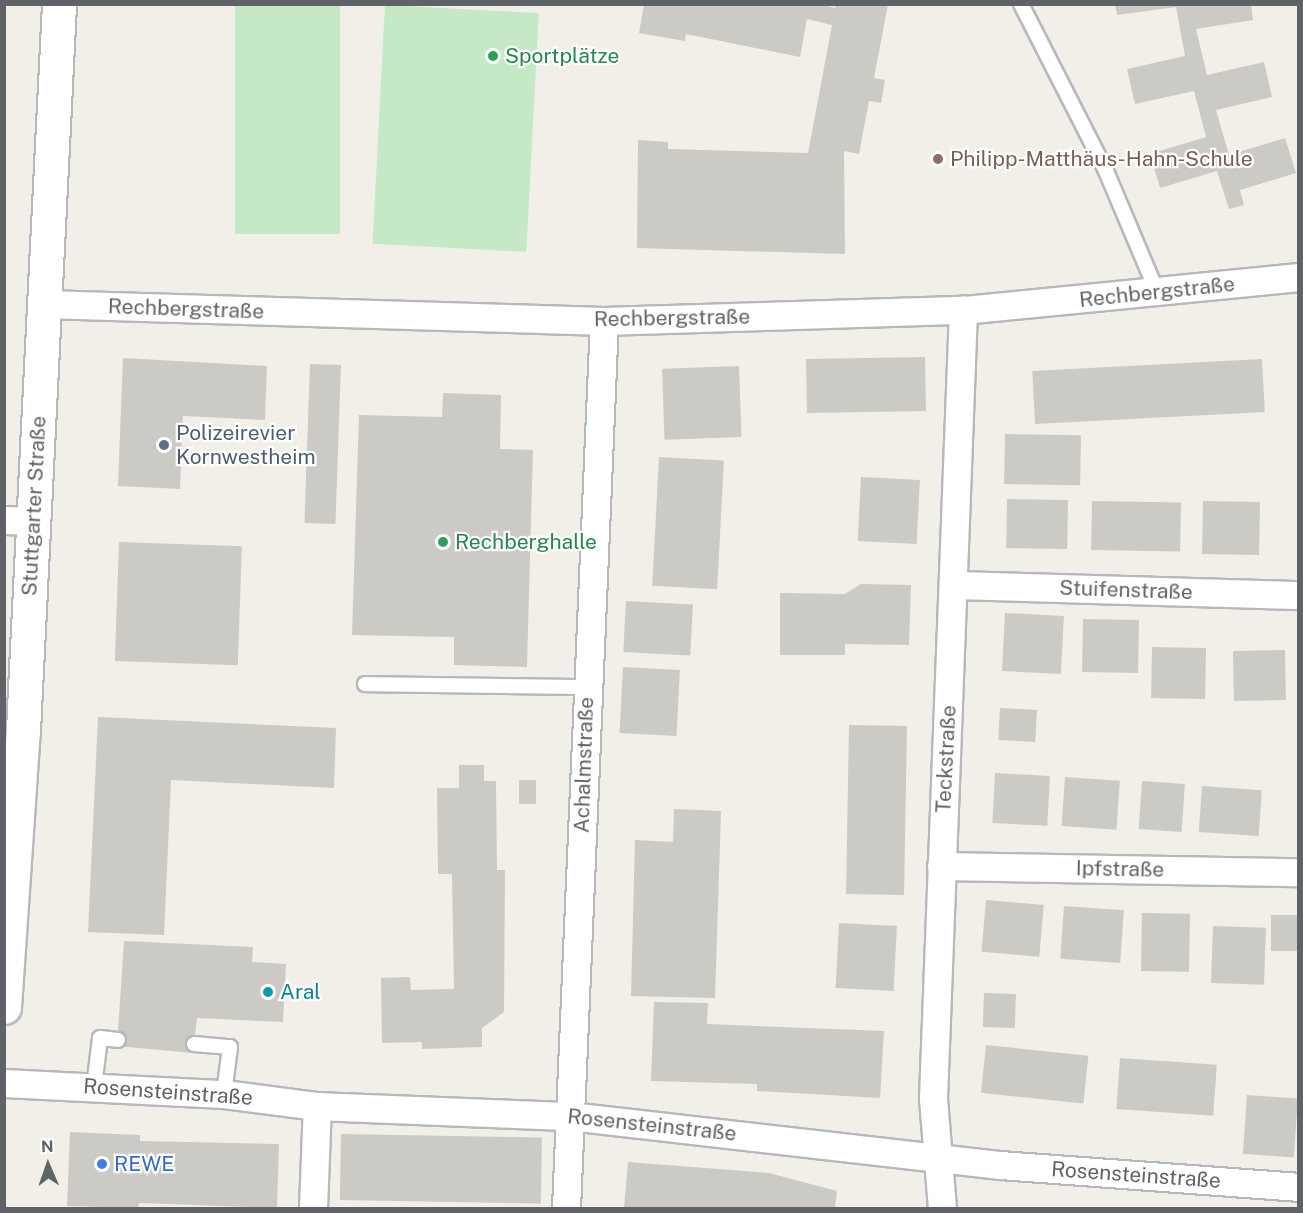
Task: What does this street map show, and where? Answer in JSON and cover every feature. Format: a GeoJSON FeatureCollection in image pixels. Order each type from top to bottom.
{"type":"FeatureCollection","features":[{"type":"Feature","properties":{"kind":"main road","name":"Stuttgarter Straße"},"geometry":{"type":"LineString","coordinates":[[4,1007],[19,520],[44,304],[59,4]]}},
{"type":"Feature","properties":{"kind":"street","name":"Rechbergstraße"},"geometry":{"type":"LineString","coordinates":[[44,304],[604,321],[963,310],[1299,277]]}},
{"type":"Feature","properties":{"kind":"street","name":"Teckstraße"},"geometry":{"type":"LineString","coordinates":[[942,1209],[933,1098],[963,310]]}},
{"type":"Feature","properties":{"kind":"street","name":"Achalmstraße"},"geometry":{"type":"LineString","coordinates":[[566,1209],[604,321]]}},
{"type":"Feature","properties":{"kind":"street","name":"Stuifenstraße"},"geometry":{"type":"LineString","coordinates":[[954,585],[1299,595]]}},
{"type":"Feature","properties":{"kind":"street","name":"Ipfstraße"},"geometry":{"type":"LineString","coordinates":[[941,866],[1299,872]]}},
{"type":"Feature","properties":{"kind":"street","name":"Rosensteinstraße"},"geometry":{"type":"LineString","coordinates":[[4,1083],[224,1094],[317,1106],[570,1116],[939,1156],[1000,1165],[1299,1187]]}},
{"type":"Feature","properties":{"kind":"street"},"geometry":{"type":"LineString","coordinates":[[313,1209],[317,1106]]}},
{"type":"Feature","properties":{"kind":"lane"},"geometry":{"type":"LineString","coordinates":[[1022,4],[1106,171],[1157,292]]}},
{"type":"Feature","properties":{"kind":"lane"},"geometry":{"type":"LineString","coordinates":[[365,684],[587,687]]}},
{"type":"Feature","properties":{"kind":"lane"},"geometry":{"type":"LineString","coordinates":[[94,1087],[100,1038],[118,1040]]}},
{"type":"Feature","properties":{"kind":"lane"},"geometry":{"type":"LineString","coordinates":[[194,1044],[230,1047],[224,1094]]}},
{"type":"Feature","properties":{"kind":"green space"},"geometry":{"type":"Polygon","coordinates":[[[235,5],[340,5],[340,234],[235,234],[235,5]]]}},
{"type":"Feature","properties":{"kind":"green space"},"geometry":{"type":"Polygon","coordinates":[[[385,5],[539,13],[526,252],[372,244],[385,5]]]}},
{"type":"Feature","properties":{"kind":"building"},"geometry":{"type":"Polygon","coordinates":[[[644,4],[819,4],[835,8],[836,4],[888,4],[874,78],[885,80],[881,103],[869,101],[859,154],[844,151],[845,254],[637,248],[638,140],[668,142],[668,149],[808,153],[832,25],[807,19],[800,57],[686,34],[685,41],[639,33],[644,4]]]}},
{"type":"Feature","properties":{"kind":"building"},"geometry":{"type":"Polygon","coordinates":[[[1115,4],[1251,4],[1253,20],[1196,29],[1207,75],[1264,62],[1272,97],[1216,110],[1229,155],[1285,138],[1296,173],[1240,190],[1244,205],[1229,209],[1217,171],[1160,188],[1150,154],[1206,137],[1194,91],[1135,104],[1127,69],[1185,56],[1176,7],[1117,15],[1115,4]]]}},
{"type":"Feature","properties":{"kind":"building"},"geometry":{"type":"Polygon","coordinates":[[[925,357],[926,411],[807,413],[806,359],[925,357]]]}},
{"type":"Feature","properties":{"kind":"building"},"geometry":{"type":"Polygon","coordinates":[[[123,358],[267,366],[265,420],[183,416],[180,489],[118,486],[123,358]]]}},
{"type":"Feature","properties":{"kind":"building"},"geometry":{"type":"Polygon","coordinates":[[[1262,359],[1265,412],[1035,424],[1032,371],[1262,359]]]}},
{"type":"Feature","properties":{"kind":"building"},"geometry":{"type":"Polygon","coordinates":[[[310,364],[341,365],[335,524],[304,523],[310,364]]]}},
{"type":"Feature","properties":{"kind":"building"},"geometry":{"type":"Polygon","coordinates":[[[739,366],[741,437],[665,440],[662,369],[739,366]]]}},
{"type":"Feature","properties":{"kind":"building","name":"Rechberghalle"},"geometry":{"type":"Polygon","coordinates":[[[443,393],[501,395],[500,449],[533,450],[527,667],[454,665],[454,637],[352,635],[359,415],[442,417],[443,393]]]}},
{"type":"Feature","properties":{"kind":"building"},"geometry":{"type":"Polygon","coordinates":[[[1005,434],[1081,435],[1080,485],[1004,484],[1005,434]]]}},
{"type":"Feature","properties":{"kind":"building"},"geometry":{"type":"Polygon","coordinates":[[[659,457],[724,460],[717,589],[652,586],[659,457]]]}},
{"type":"Feature","properties":{"kind":"building"},"geometry":{"type":"Polygon","coordinates":[[[861,477],[920,480],[917,544],[858,541],[861,477]]]}},
{"type":"Feature","properties":{"kind":"building"},"geometry":{"type":"Polygon","coordinates":[[[1007,499],[1068,500],[1067,549],[1006,548],[1007,499]]]}},
{"type":"Feature","properties":{"kind":"building"},"geometry":{"type":"Polygon","coordinates":[[[1092,501],[1181,503],[1180,552],[1091,550],[1092,501]]]}},
{"type":"Feature","properties":{"kind":"building"},"geometry":{"type":"Polygon","coordinates":[[[1203,501],[1260,502],[1259,555],[1202,554],[1203,501]]]}},
{"type":"Feature","properties":{"kind":"building"},"geometry":{"type":"Polygon","coordinates":[[[119,542],[242,546],[238,665],[115,661],[119,542]]]}},
{"type":"Feature","properties":{"kind":"building"},"geometry":{"type":"Polygon","coordinates":[[[861,584],[911,585],[909,645],[845,644],[845,655],[780,655],[780,593],[845,594],[861,584]]]}},
{"type":"Feature","properties":{"kind":"building"},"geometry":{"type":"Polygon","coordinates":[[[626,601],[693,605],[690,655],[623,652],[626,601]]]}},
{"type":"Feature","properties":{"kind":"building"},"geometry":{"type":"Polygon","coordinates":[[[1005,613],[1064,616],[1061,674],[1002,671],[1005,613]]]}},
{"type":"Feature","properties":{"kind":"building"},"geometry":{"type":"Polygon","coordinates":[[[1083,619],[1139,620],[1138,673],[1082,672],[1083,619]]]}},
{"type":"Feature","properties":{"kind":"building"},"geometry":{"type":"Polygon","coordinates":[[[1152,647],[1206,648],[1205,699],[1151,698],[1152,647]]]}},
{"type":"Feature","properties":{"kind":"building"},"geometry":{"type":"Polygon","coordinates":[[[1285,650],[1286,700],[1234,701],[1233,651],[1285,650]]]}},
{"type":"Feature","properties":{"kind":"building"},"geometry":{"type":"Polygon","coordinates":[[[623,667],[680,670],[676,736],[620,733],[623,667]]]}},
{"type":"Feature","properties":{"kind":"building"},"geometry":{"type":"Polygon","coordinates":[[[1000,708],[1037,710],[1035,742],[998,740],[1000,708]]]}},
{"type":"Feature","properties":{"kind":"building"},"geometry":{"type":"Polygon","coordinates":[[[98,717],[336,728],[334,788],[171,780],[164,935],[88,932],[98,717]]]}},
{"type":"Feature","properties":{"kind":"building"},"geometry":{"type":"Polygon","coordinates":[[[849,725],[907,726],[904,895],[846,894],[849,725]]]}},
{"type":"Feature","properties":{"kind":"building"},"geometry":{"type":"Polygon","coordinates":[[[459,765],[484,765],[484,781],[496,781],[497,870],[505,870],[504,1012],[482,1028],[482,1047],[422,1049],[422,1042],[382,1043],[381,978],[410,977],[411,990],[454,989],[452,874],[438,874],[437,788],[459,788],[459,765]]]}},
{"type":"Feature","properties":{"kind":"building"},"geometry":{"type":"Polygon","coordinates":[[[995,773],[1050,776],[1047,826],[992,823],[995,773]]]}},
{"type":"Feature","properties":{"kind":"building"},"geometry":{"type":"Polygon","coordinates":[[[1065,777],[1120,781],[1116,830],[1062,826],[1065,777]]]}},
{"type":"Feature","properties":{"kind":"building"},"geometry":{"type":"Polygon","coordinates":[[[519,780],[536,780],[536,804],[519,804],[519,780]]]}},
{"type":"Feature","properties":{"kind":"building"},"geometry":{"type":"Polygon","coordinates":[[[1142,781],[1185,784],[1182,832],[1139,829],[1142,781]]]}},
{"type":"Feature","properties":{"kind":"building"},"geometry":{"type":"Polygon","coordinates":[[[1202,786],[1262,790],[1259,836],[1199,832],[1202,786]]]}},
{"type":"Feature","properties":{"kind":"building"},"geometry":{"type":"Polygon","coordinates":[[[674,809],[721,811],[715,998],[631,996],[635,840],[673,842],[674,809]]]}},
{"type":"Feature","properties":{"kind":"building"},"geometry":{"type":"Polygon","coordinates":[[[986,900],[1044,905],[1039,957],[981,952],[986,900]]]}},
{"type":"Feature","properties":{"kind":"building"},"geometry":{"type":"Polygon","coordinates":[[[1064,906],[1124,910],[1120,963],[1060,959],[1064,906]]]}},
{"type":"Feature","properties":{"kind":"building"},"geometry":{"type":"Polygon","coordinates":[[[1142,913],[1190,914],[1189,972],[1141,971],[1142,913]]]}},
{"type":"Feature","properties":{"kind":"building"},"geometry":{"type":"Polygon","coordinates":[[[1271,915],[1298,915],[1298,951],[1271,951],[1271,915]]]}},
{"type":"Feature","properties":{"kind":"building"},"geometry":{"type":"Polygon","coordinates":[[[839,923],[897,926],[894,991],[836,988],[839,923]]]}},
{"type":"Feature","properties":{"kind":"building"},"geometry":{"type":"Polygon","coordinates":[[[1213,926],[1266,928],[1264,985],[1211,983],[1213,926]]]}},
{"type":"Feature","properties":{"kind":"building"},"geometry":{"type":"Polygon","coordinates":[[[124,941],[253,947],[252,962],[286,964],[283,1022],[197,1018],[193,1053],[117,1046],[124,941]]]}},
{"type":"Feature","properties":{"kind":"building"},"geometry":{"type":"Polygon","coordinates":[[[984,993],[1016,994],[1015,1028],[983,1027],[984,993]]]}},
{"type":"Feature","properties":{"kind":"building"},"geometry":{"type":"Polygon","coordinates":[[[654,1002],[708,1003],[707,1024],[884,1031],[880,1098],[757,1091],[757,1084],[651,1081],[654,1002]]]}},
{"type":"Feature","properties":{"kind":"building"},"geometry":{"type":"Polygon","coordinates":[[[986,1045],[1088,1056],[1083,1104],[981,1093],[986,1045]]]}},
{"type":"Feature","properties":{"kind":"building"},"geometry":{"type":"Polygon","coordinates":[[[1120,1058],[1217,1065],[1213,1116],[1116,1109],[1120,1058]]]}},
{"type":"Feature","properties":{"kind":"building"},"geometry":{"type":"Polygon","coordinates":[[[1247,1095],[1298,1099],[1294,1157],[1243,1154],[1247,1095]]]}},
{"type":"Feature","properties":{"kind":"building"},"geometry":{"type":"Polygon","coordinates":[[[70,1132],[140,1135],[140,1141],[279,1144],[277,1208],[139,1203],[138,1208],[67,1206],[70,1132]]]}},
{"type":"Feature","properties":{"kind":"building"},"geometry":{"type":"Polygon","coordinates":[[[341,1134],[542,1138],[541,1203],[340,1200],[341,1134]]]}},
{"type":"Feature","properties":{"kind":"building"},"geometry":{"type":"Polygon","coordinates":[[[628,1162],[769,1173],[837,1191],[835,1208],[624,1208],[628,1162]]]}},
{"type":"Feature","properties":{"kind":"place","name":"Sportplätze"},"geometry":{"type":"Point","coordinates":[493,56]}},
{"type":"Feature","properties":{"kind":"place","name":"Philipp-Matthäus-Hahn-Schule"},"geometry":{"type":"Point","coordinates":[938,159]}},
{"type":"Feature","properties":{"kind":"place","name":"Polizeirevier Kornwestheim"},"geometry":{"type":"Point","coordinates":[164,445]}},
{"type":"Feature","properties":{"kind":"place","name":"Rechberghalle"},"geometry":{"type":"Point","coordinates":[443,542]}},
{"type":"Feature","properties":{"kind":"place","name":"Aral"},"geometry":{"type":"Point","coordinates":[268,992]}},
{"type":"Feature","properties":{"kind":"place","name":"REWE"},"geometry":{"type":"Point","coordinates":[102,1164]}}]}
